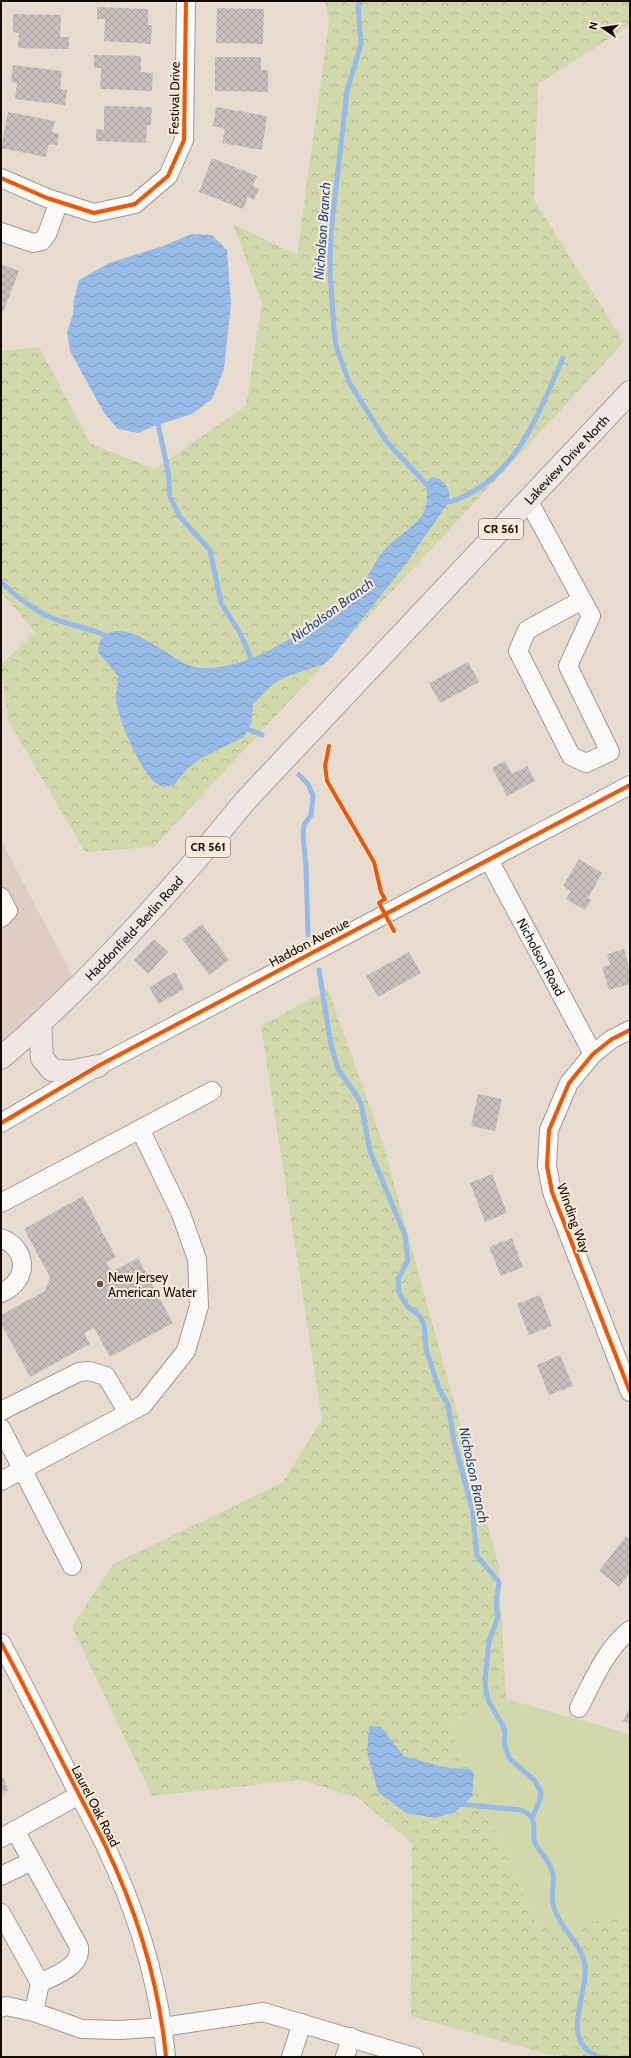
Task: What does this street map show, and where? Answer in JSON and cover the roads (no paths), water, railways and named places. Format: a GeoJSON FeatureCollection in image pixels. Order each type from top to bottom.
{"type":"FeatureCollection","features":[{"type":"Feature","properties":{"kind":"main road","name":"Lakeview Drive North"},"geometry":{"type":"LineString","coordinates":[[372,666],[630,392]]}},
{"type":"Feature","properties":{"kind":"main road","name":"Haddonfield-Berlin Road"},"geometry":{"type":"LineString","coordinates":[[1,1058],[40,1024],[119,945],[198,859],[246,800],[372,666]]}},
{"type":"Feature","properties":{"kind":"main road"},"geometry":{"type":"LineString","coordinates":[[40,1024],[42,1058],[52,1070],[69,1072],[98,1066]]}},
{"type":"Feature","properties":{"kind":"street","name":"Festival Drive"},"geometry":{"type":"LineString","coordinates":[[1,178],[59,202],[94,213],[134,204],[168,176],[184,140],[186,1]]}},
{"type":"Feature","properties":{"kind":"street"},"geometry":{"type":"LineString","coordinates":[[1,232],[33,243],[42,241],[47,234],[59,202]]}},
{"type":"Feature","properties":{"kind":"street"},"geometry":{"type":"LineString","coordinates":[[528,500],[582,600],[590,616],[568,666],[610,752],[586,763],[571,756],[518,650],[527,630],[582,600]]}},
{"type":"Feature","properties":{"kind":"street","name":"Haddon Avenue"},"geometry":{"type":"LineString","coordinates":[[1,1124],[98,1066],[630,785]]}},
{"type":"Feature","properties":{"kind":"street","name":"Nicholson Road"},"geometry":{"type":"LineString","coordinates":[[489,860],[593,1054]]}},
{"type":"Feature","properties":{"kind":"street"},"geometry":{"type":"LineString","coordinates":[[1,897],[8,911],[1,918]]}},
{"type":"Feature","properties":{"kind":"street","name":"Winding Way"},"geometry":{"type":"LineString","coordinates":[[630,1030],[612,1038],[593,1054],[569,1083],[550,1130],[547,1166],[552,1192],[630,1392]]}},
{"type":"Feature","properties":{"kind":"street"},"geometry":{"type":"LineString","coordinates":[[1,1203],[212,1091]]}},
{"type":"Feature","properties":{"kind":"street"},"geometry":{"type":"LineString","coordinates":[[1,1481],[143,1406],[186,1351],[199,1306],[197,1259],[181,1214],[140,1129]]}},
{"type":"Feature","properties":{"kind":"street"},"geometry":{"type":"LineString","coordinates":[[1,1238],[15,1246],[20,1254],[22,1270],[14,1285],[1,1293]]}},
{"type":"Feature","properties":{"kind":"street"},"geometry":{"type":"LineString","coordinates":[[1,1412],[79,1372],[89,1371],[106,1376],[128,1413]]}},
{"type":"Feature","properties":{"kind":"street"},"geometry":{"type":"LineString","coordinates":[[1,1428],[72,1566]]}},
{"type":"Feature","properties":{"kind":"street"},"geometry":{"type":"LineString","coordinates":[[579,1708],[603,1661],[623,1636],[630,1630]]}},
{"type":"Feature","properties":{"kind":"street","name":"Laurel Oak Road"},"geometry":{"type":"LineString","coordinates":[[3,1653],[105,1845],[126,1894],[143,1941],[163,2026],[166,2057]]}},
{"type":"Feature","properties":{"kind":"street"},"geometry":{"type":"LineString","coordinates":[[40,1983],[74,1964],[80,1951],[32,1861],[8,1834],[79,1795]]}},
{"type":"Feature","properties":{"kind":"street"},"geometry":{"type":"LineString","coordinates":[[1,1876],[32,1861]]}},
{"type":"Feature","properties":{"kind":"street"},"geometry":{"type":"LineString","coordinates":[[1,1913],[40,1983],[34,2012]]}},
{"type":"Feature","properties":{"kind":"street"},"geometry":{"type":"LineString","coordinates":[[3,2004],[34,2012],[82,2029],[120,2030],[163,2026],[263,2012],[414,2057]]}},
{"type":"Feature","properties":{"kind":"street"},"geometry":{"type":"LineString","coordinates":[[291,2057],[302,2023]]}},
{"type":"Feature","properties":{"kind":"street"},"geometry":{"type":"LineString","coordinates":[[345,2057],[351,2037]]}},
{"type":"Feature","properties":{"kind":"water"},"geometry":{"type":"Polygon","coordinates":[[[192,234],[212,235],[227,250],[231,304],[224,369],[212,399],[192,414],[154,426],[138,433],[118,429],[104,413],[70,351],[67,332],[73,314],[74,300],[79,280],[109,263],[163,246],[192,234]]]}},
{"type":"Feature","properties":{"kind":"water"},"geometry":{"type":"Polygon","coordinates":[[[434,477],[442,481],[447,487],[449,495],[448,503],[405,565],[332,657],[324,664],[285,677],[273,684],[253,704],[251,723],[244,737],[201,758],[188,768],[174,785],[163,787],[151,779],[131,745],[117,708],[116,694],[118,676],[98,652],[100,641],[107,633],[119,631],[131,633],[178,660],[201,668],[215,668],[229,665],[261,654],[320,622],[352,599],[385,549],[413,525],[423,514],[426,506],[428,482],[430,478],[434,477]]]}},
{"type":"Feature","properties":{"kind":"water"},"geometry":{"type":"Polygon","coordinates":[[[369,1726],[381,1727],[404,1756],[447,1768],[470,1769],[474,1774],[472,1796],[455,1812],[435,1818],[406,1813],[378,1792],[367,1752],[369,1726]]]}},
{"type":"Feature","properties":{"kind":"waterway","name":"Nicholson Branch"},"geometry":{"type":"LineString","coordinates":[[360,1],[358,7],[361,44],[347,91],[331,232],[330,272],[336,346],[349,382],[386,441],[429,487],[430,490]]}},
{"type":"Feature","properties":{"kind":"waterway"},"geometry":{"type":"LineString","coordinates":[[443,503],[459,499],[474,491],[491,479],[505,465],[529,432],[563,358]]}},
{"type":"Feature","properties":{"kind":"waterway"},"geometry":{"type":"LineString","coordinates":[[157,419],[168,471],[170,497],[180,517],[210,550],[221,603],[240,633],[253,663]]}},
{"type":"Feature","properties":{"kind":"waterway"},"geometry":{"type":"LineString","coordinates":[[1,582],[21,600],[36,610],[60,621],[98,632],[111,638]]}},
{"type":"Feature","properties":{"kind":"waterway","name":"Nicholson Branch"},"geometry":{"type":"LineString","coordinates":[[243,727],[262,735]]}},
{"type":"Feature","properties":{"kind":"waterway","name":"Nicholson Branch"},"geometry":{"type":"LineString","coordinates":[[299,775],[308,784],[313,796],[311,815],[304,825],[303,834],[306,867],[308,935]]}},
{"type":"Feature","properties":{"kind":"waterway","name":"Nicholson Branch"},"geometry":{"type":"LineString","coordinates":[[319,970],[331,1045],[338,1069],[361,1104],[370,1151],[405,1235],[408,1260],[398,1279],[399,1293],[407,1306],[419,1315],[424,1324],[426,1349],[439,1389],[448,1405],[454,1442],[472,1508],[477,1556],[499,1582],[496,1603],[498,1617],[489,1641],[485,1680],[486,1692],[489,1702],[505,1732],[504,1743],[509,1758],[535,1781],[541,1792],[540,1800],[532,1818]]}},
{"type":"Feature","properties":{"kind":"waterway","name":"Nicholson Branch"},"geometry":{"type":"LineString","coordinates":[[458,1804],[521,1810],[528,1813],[531,1817],[534,1825],[535,1843],[552,1870],[552,1900],[556,1912],[579,1949],[585,1965],[585,1977],[577,2029],[580,2041],[587,2050],[600,2057]]}},
{"type":"Feature","properties":{"kind":"place","name":"New Jersey American Water"},"geometry":{"type":"Point","coordinates":[100,1284]}}]}
